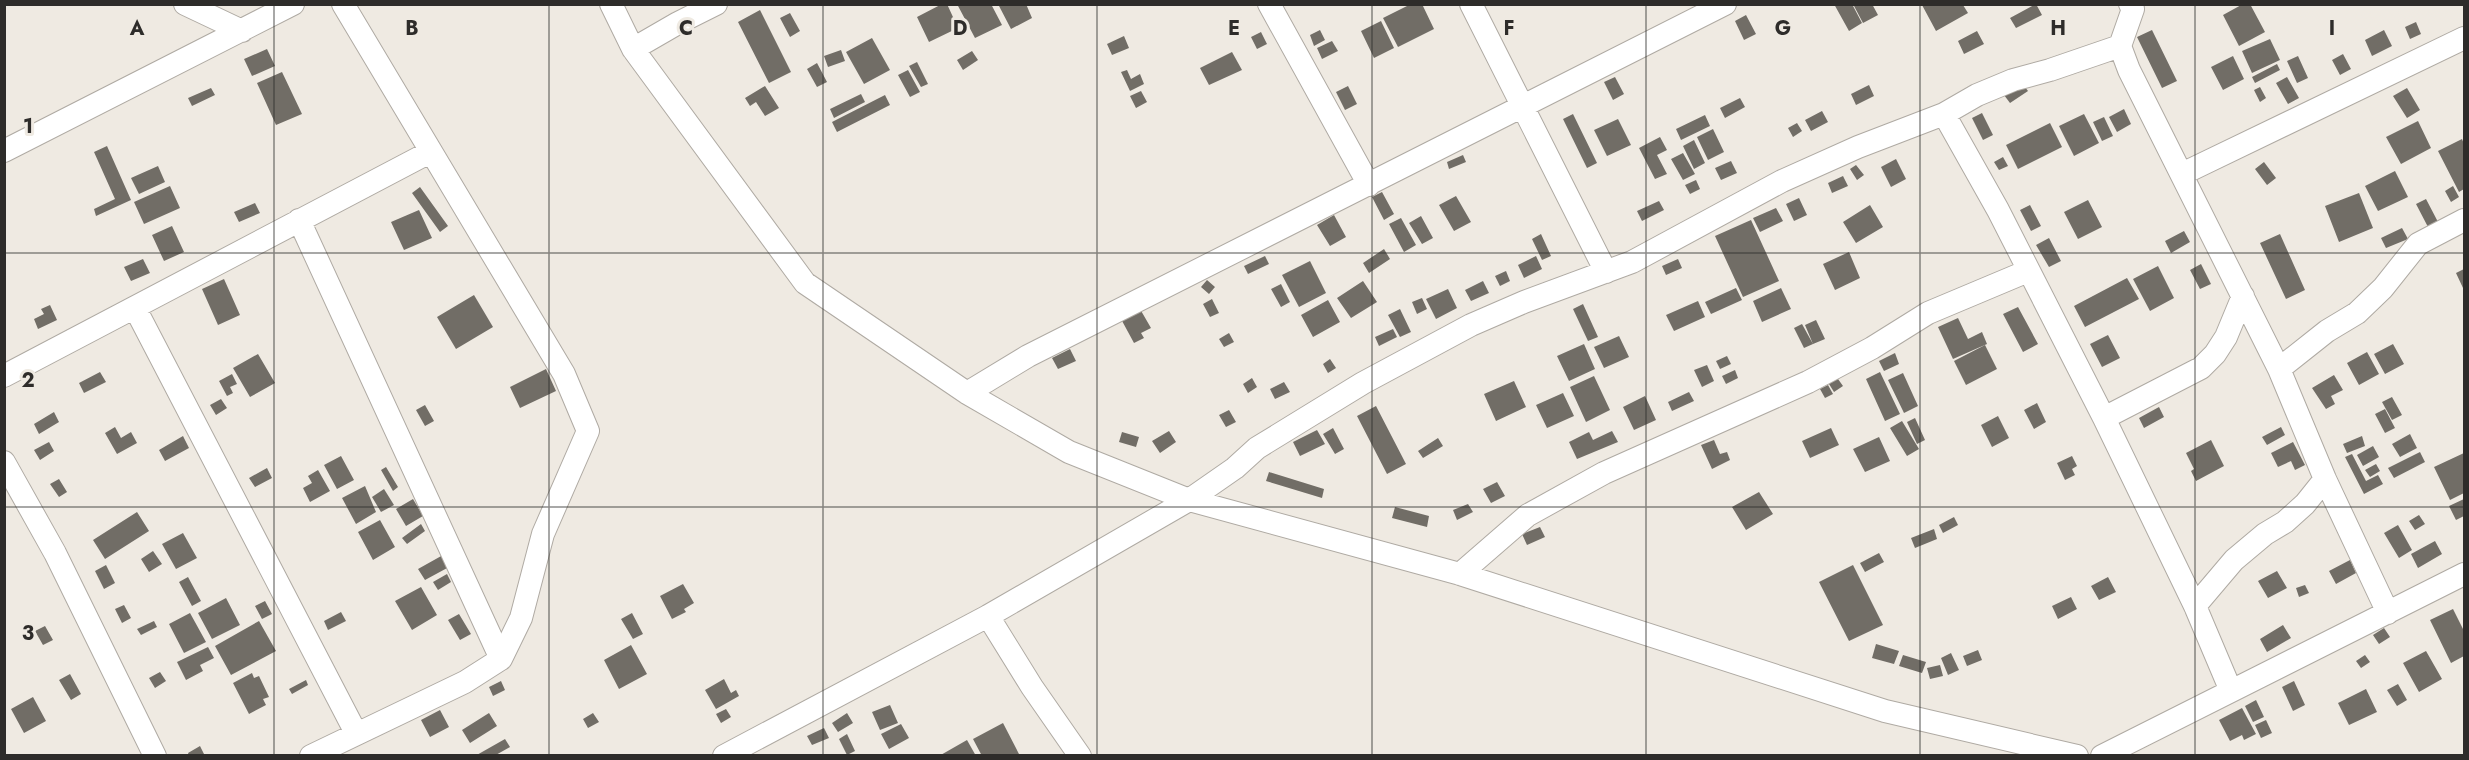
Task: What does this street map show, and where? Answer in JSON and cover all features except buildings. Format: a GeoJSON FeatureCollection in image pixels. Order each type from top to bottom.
{"type":"FeatureCollection","features":[{"type":"Feature","properties":{"kind":"street"},"geometry":{"type":"LineString","coordinates":[[185,4],[242,31]]}},
{"type":"Feature","properties":{"kind":"street"},"geometry":{"type":"LineString","coordinates":[[4,151],[293,4]]}},
{"type":"Feature","properties":{"kind":"street"},"geometry":{"type":"LineString","coordinates":[[311,756],[465,682],[501,659],[521,618],[543,534],[588,431],[564,375],[343,4]]}},
{"type":"Feature","properties":{"kind":"street"},"geometry":{"type":"LineString","coordinates":[[611,4],[633,49],[804,283],[967,393],[1070,452],[1189,501],[1460,574],[1885,711],[2077,756]]}},
{"type":"Feature","properties":{"kind":"street"},"geometry":{"type":"LineString","coordinates":[[633,49],[716,4]]}},
{"type":"Feature","properties":{"kind":"street"},"geometry":{"type":"LineString","coordinates":[[1269,4],[1369,184]]}},
{"type":"Feature","properties":{"kind":"street"},"geometry":{"type":"LineString","coordinates":[[1471,4],[1606,272]]}},
{"type":"Feature","properties":{"kind":"street"},"geometry":{"type":"LineString","coordinates":[[967,393],[1028,356],[1725,4]]}},
{"type":"Feature","properties":{"kind":"street"},"geometry":{"type":"LineString","coordinates":[[2135,6],[2120,46],[2129,70],[2279,369],[2325,479],[2388,612]]}},
{"type":"Feature","properties":{"kind":"street"},"geometry":{"type":"LineString","coordinates":[[2182,174],[2464,38]]}},
{"type":"Feature","properties":{"kind":"street"},"geometry":{"type":"LineString","coordinates":[[724,756],[988,616],[1189,501],[1235,468],[1257,448],[1404,361],[1471,325],[1514,306],[1606,272],[1650,252],[1782,181],[1858,147],[1944,114],[1977,95],[2013,80],[2120,46]]}},
{"type":"Feature","properties":{"kind":"street"},"geometry":{"type":"LineString","coordinates":[[1944,114],[1998,210],[2104,418],[2195,606],[2231,691]]}},
{"type":"Feature","properties":{"kind":"street"},"geometry":{"type":"LineString","coordinates":[[4,376],[430,152]]}},
{"type":"Feature","properties":{"kind":"street"},"geometry":{"type":"LineString","coordinates":[[299,220],[501,659]]}},
{"type":"Feature","properties":{"kind":"street"},"geometry":{"type":"LineString","coordinates":[[2279,369],[2327,331],[2356,313],[2383,288],[2418,244],[2464,220]]}},
{"type":"Feature","properties":{"kind":"street"},"geometry":{"type":"LineString","coordinates":[[1460,574],[1528,514],[1604,473],[1808,382],[1872,348],[1928,313],[2028,271]]}},
{"type":"Feature","properties":{"kind":"street"},"geometry":{"type":"LineString","coordinates":[[2104,418],[2201,368],[2215,354],[2226,337],[2243,296]]}},
{"type":"Feature","properties":{"kind":"street"},"geometry":{"type":"LineString","coordinates":[[135,308],[356,733]]}},
{"type":"Feature","properties":{"kind":"street"},"geometry":{"type":"LineString","coordinates":[[4,462],[55,553],[155,756]]}},
{"type":"Feature","properties":{"kind":"street"},"geometry":{"type":"LineString","coordinates":[[2195,606],[2234,560],[2265,534],[2285,522],[2305,504],[2325,479]]}},
{"type":"Feature","properties":{"kind":"street"},"geometry":{"type":"LineString","coordinates":[[2102,756],[2464,574]]}},
{"type":"Feature","properties":{"kind":"street"},"geometry":{"type":"LineString","coordinates":[[988,616],[1032,687],[1080,756]]}}]}
